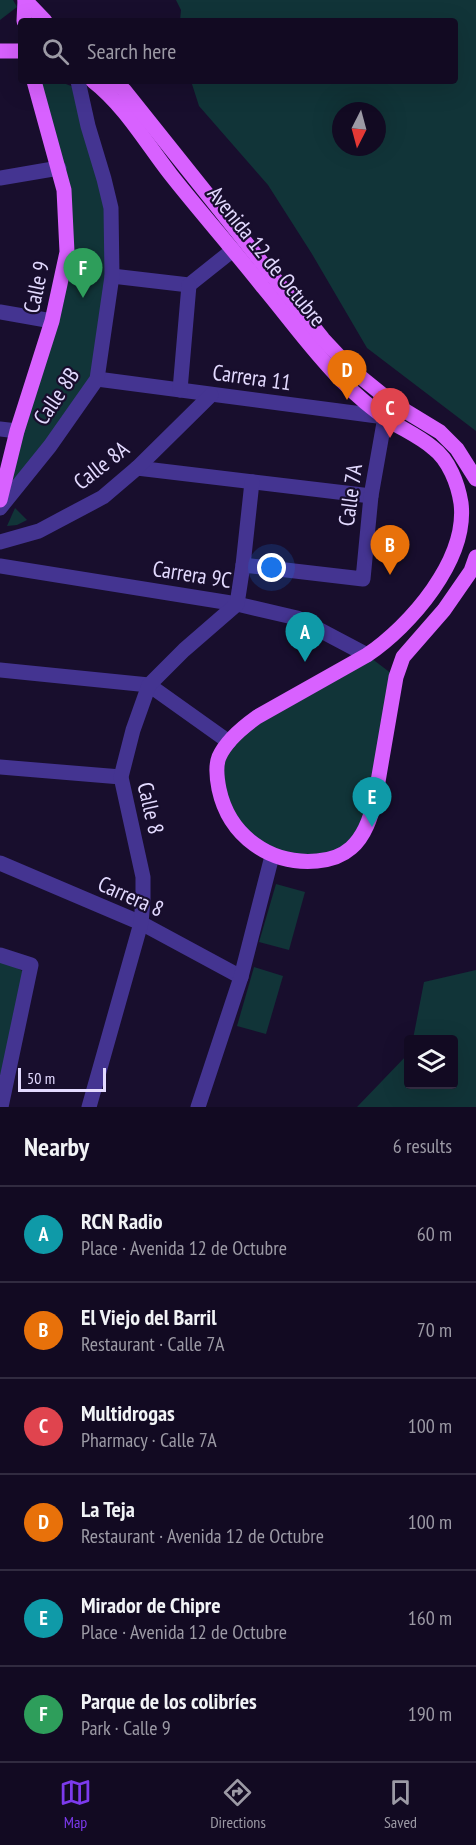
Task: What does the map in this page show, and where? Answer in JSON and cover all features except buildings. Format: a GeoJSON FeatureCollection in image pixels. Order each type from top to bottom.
{"type":"FeatureCollection","features":[{"type":"Feature","properties":{"kind":"main road"},"geometry":{"type":"LineString","coordinates":[[24,18],[25,0]]}},
{"type":"Feature","properties":{"kind":"main road"},"geometry":{"type":"LineString","coordinates":[[25,0],[42,18]]}},
{"type":"Feature","properties":{"kind":"main road"},"geometry":{"type":"LineString","coordinates":[[0,51],[18,51]]}},
{"type":"Feature","properties":{"kind":"main road","name":"Calle 9"},"geometry":{"type":"LineString","coordinates":[[0,500],[17,431],[52,321],[67,252],[64,190],[35,84]]}},
{"type":"Feature","properties":{"kind":"main road","name":"Avenida 12 de Octubre"},"geometry":{"type":"LineString","coordinates":[[97,84],[106,92],[342,381],[385,417],[434,448],[441,456],[453,476],[461,504],[461,521],[455,549],[440,580],[383,644],[257,717],[229,742],[219,757],[217,768],[221,799],[230,818],[255,845],[272,855],[294,860],[323,861],[351,849],[360,838],[372,815],[396,677],[403,657],[444,610],[471,571],[476,557]]}},
{"type":"Feature","properties":{"kind":"main road","name":"Avenida 12 de Octubre"},"geometry":{"type":"LineString","coordinates":[[117,84],[323,339],[352,370],[394,404],[440,432],[457,449],[476,479]]}},
{"type":"Feature","properties":{"kind":"street","name":"Calle 8B"},"geometry":{"type":"LineString","coordinates":[[0,508],[50,446],[97,380],[112,276],[111,207],[79,84]]}},
{"type":"Feature","properties":{"kind":"street"},"geometry":{"type":"LineString","coordinates":[[0,178],[59,168]]}},
{"type":"Feature","properties":{"kind":"street"},"geometry":{"type":"LineString","coordinates":[[112,276],[189,285],[233,250]]}},
{"type":"Feature","properties":{"kind":"street"},"geometry":{"type":"LineString","coordinates":[[180,390],[189,285]]}},
{"type":"Feature","properties":{"kind":"street"},"geometry":{"type":"LineString","coordinates":[[0,312],[52,321]]}},
{"type":"Feature","properties":{"kind":"street","name":"Carrera 11"},"geometry":{"type":"LineString","coordinates":[[97,380],[385,417]]}},
{"type":"Feature","properties":{"kind":"street","name":"Calle 8A"},"geometry":{"type":"LineString","coordinates":[[0,542],[39,531],[103,497],[212,395]]}},
{"type":"Feature","properties":{"kind":"street"},"geometry":{"type":"LineString","coordinates":[[385,417],[394,404]]}},
{"type":"Feature","properties":{"kind":"street","name":"Calle 7A"},"geometry":{"type":"LineString","coordinates":[[243,565],[363,579],[371,496],[385,417]]}},
{"type":"Feature","properties":{"kind":"street"},"geometry":{"type":"LineString","coordinates":[[0,429],[17,431]]}},
{"type":"Feature","properties":{"kind":"street"},"geometry":{"type":"LineString","coordinates":[[136,468],[371,496]]}},
{"type":"Feature","properties":{"kind":"street"},"geometry":{"type":"LineString","coordinates":[[237,604],[252,482]]}},
{"type":"Feature","properties":{"kind":"street","name":"Carrera 9C"},"geometry":{"type":"LineString","coordinates":[[0,566],[237,604],[297,618],[367,655]]}},
{"type":"Feature","properties":{"kind":"street","name":"Calle 8"},"geometry":{"type":"LineString","coordinates":[[89,1107],[141,923],[143,877],[121,777],[133,730],[149,685],[184,650],[237,604]]}},
{"type":"Feature","properties":{"kind":"street"},"geometry":{"type":"LineString","coordinates":[[0,670],[149,685],[229,742]]}},
{"type":"Feature","properties":{"kind":"street"},"geometry":{"type":"LineString","coordinates":[[0,767],[121,777]]}},
{"type":"Feature","properties":{"kind":"street"},"geometry":{"type":"LineString","coordinates":[[198,1107],[241,977],[272,855]]}},
{"type":"Feature","properties":{"kind":"street","name":"Carrera 8"},"geometry":{"type":"LineString","coordinates":[[0,863],[141,923],[241,977]]}},
{"type":"Feature","properties":{"kind":"street"},"geometry":{"type":"LineString","coordinates":[[0,955],[31,965],[1,1107]]}},
{"type":"Feature","properties":{"kind":"green space"},"geometry":{"type":"Polygon","coordinates":[[[0,0],[13,0],[17,7],[0,20],[0,0]]]}},
{"type":"Feature","properties":{"kind":"green space"},"geometry":{"type":"Polygon","coordinates":[[[176,0],[476,0],[476,431],[367,348],[268,185],[199,106],[192,84],[458,84],[458,18],[180,18],[181,10],[176,0]]]}},
{"type":"Feature","properties":{"kind":"green space"},"geometry":{"type":"Polygon","coordinates":[[[35,84],[66,84],[79,89],[111,208],[97,379],[0,500],[52,321],[66,222],[35,84]]]}},
{"type":"Feature","properties":{"kind":"green space"},"geometry":{"type":"Polygon","coordinates":[[[15,508],[27,520],[17,525],[7,526],[15,508]]]}},
{"type":"Feature","properties":{"kind":"green space"},"geometry":{"type":"Polygon","coordinates":[[[367,655],[396,677],[372,815],[338,856],[272,855],[230,817],[219,757],[229,742],[367,655]]]}},
{"type":"Feature","properties":{"kind":"green space"},"geometry":{"type":"Polygon","coordinates":[[[276,884],[305,892],[289,950],[259,942],[276,884]]]}},
{"type":"Feature","properties":{"kind":"green space"},"geometry":{"type":"Polygon","coordinates":[[[0,958],[24,972],[0,1107],[0,958]]]}},
{"type":"Feature","properties":{"kind":"green space"},"geometry":{"type":"Polygon","coordinates":[[[254,967],[283,976],[266,1034],[237,1026],[254,967]]]}},
{"type":"Feature","properties":{"kind":"green space"},"geometry":{"type":"Polygon","coordinates":[[[476,970],[476,1107],[357,1107],[404,1058],[404,1089],[458,1089],[458,1035],[414,1035],[424,982],[476,970]]]}},
{"type":"Feature","properties":{"kind":"place","name":"Parque de los colibríes"},"geometry":{"type":"Point","coordinates":[83,298]}},
{"type":"Feature","properties":{"kind":"place","name":"La Teja"},"geometry":{"type":"Point","coordinates":[347,400]}},
{"type":"Feature","properties":{"kind":"place","name":"Multidrogas"},"geometry":{"type":"Point","coordinates":[390,438]}},
{"type":"Feature","properties":{"kind":"place","name":"El Viejo del Barril"},"geometry":{"type":"Point","coordinates":[390,575]}},
{"type":"Feature","properties":{"kind":"place","name":"RCN Radio"},"geometry":{"type":"Point","coordinates":[305,662]}},
{"type":"Feature","properties":{"kind":"place","name":"Mirador de Chipre"},"geometry":{"type":"Point","coordinates":[372,827]}}]}
